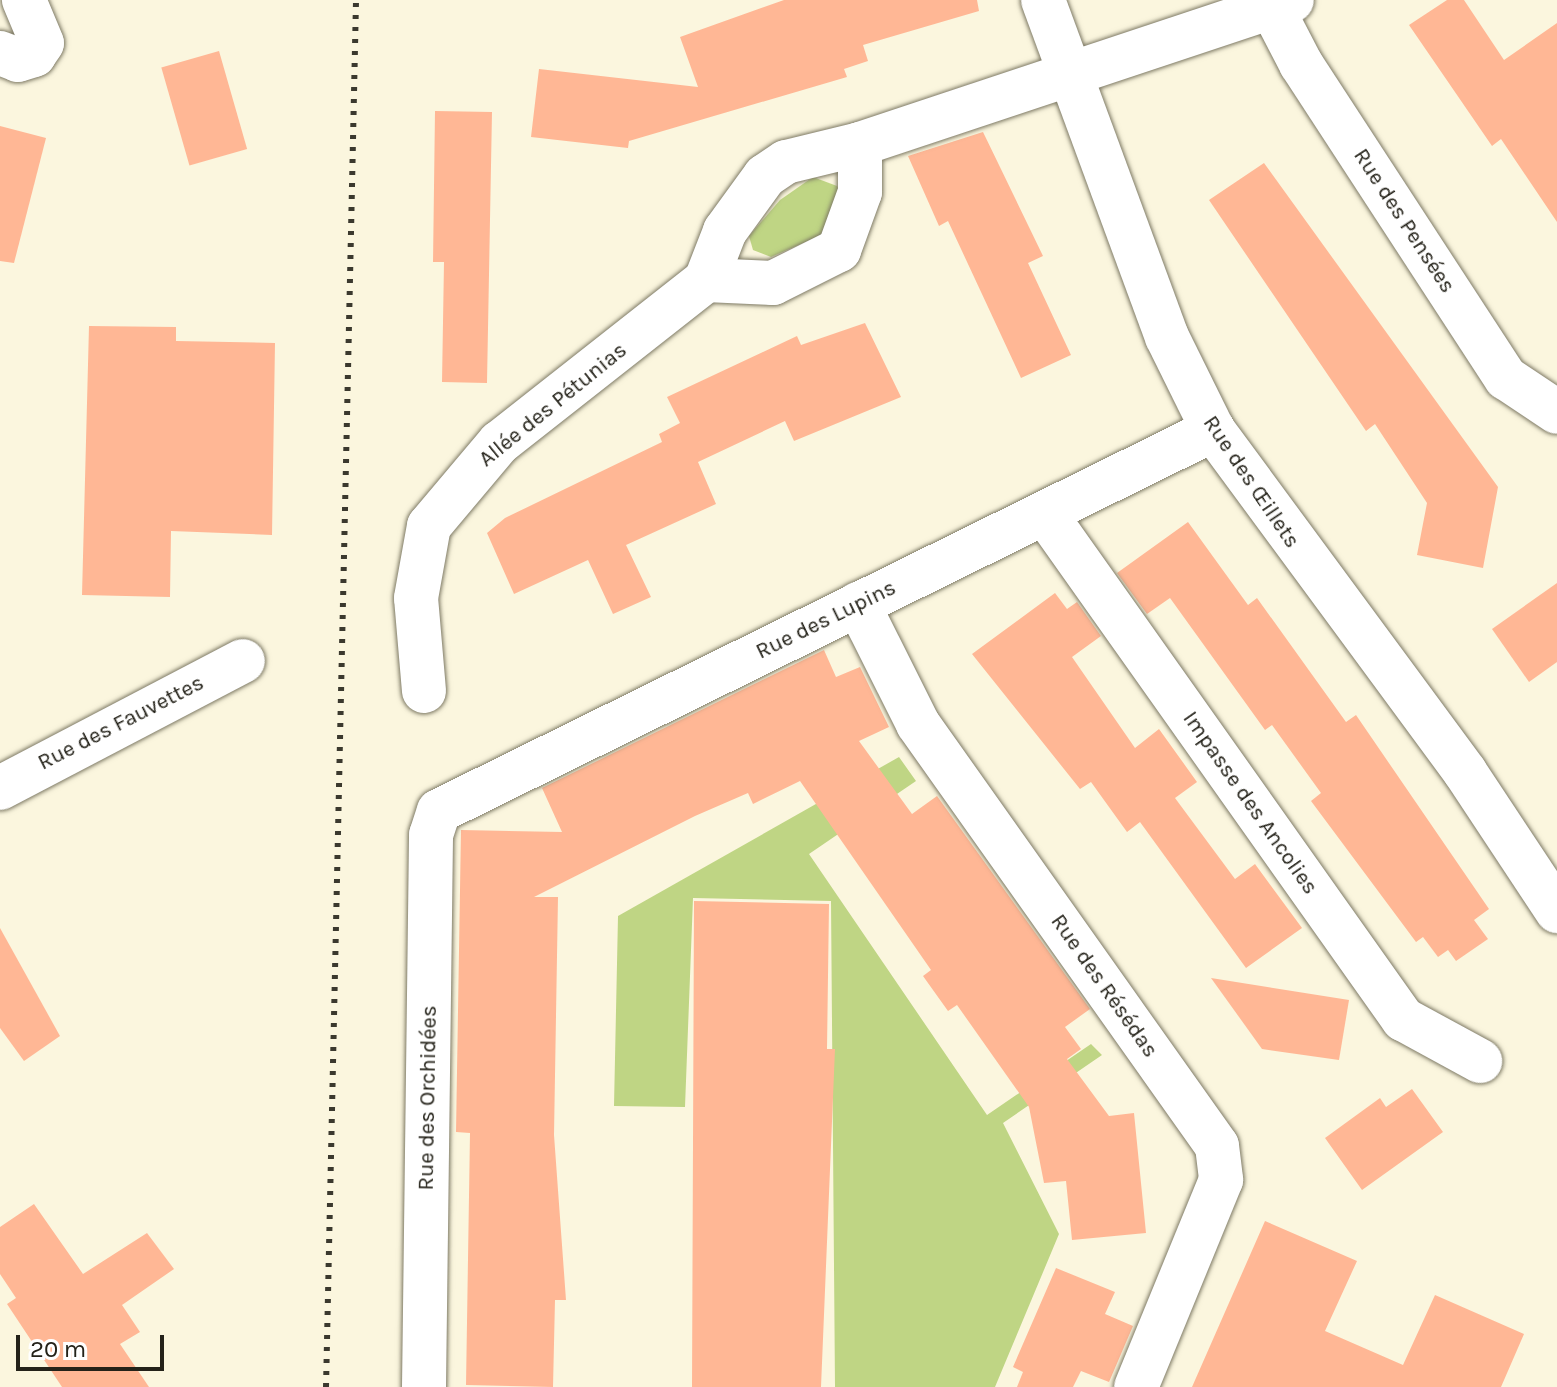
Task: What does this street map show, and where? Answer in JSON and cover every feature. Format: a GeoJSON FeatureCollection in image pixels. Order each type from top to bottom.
{"type":"FeatureCollection","features":[{"type":"Feature","properties":{"kind":"street"},"geometry":{"type":"LineString","coordinates":[[0,53],[18,60],[34,55],[42,43],[24,0]]}},
{"type":"Feature","properties":{"kind":"street","name":"Rue des Œillets"},"geometry":{"type":"LineString","coordinates":[[1043,0],[1167,337],[1213,430],[1465,772],[1557,911]]}},
{"type":"Feature","properties":{"kind":"street"},"geometry":{"type":"LineString","coordinates":[[860,144],[860,192],[839,250],[773,283],[706,280],[725,231],[765,176],[786,162],[860,144],[1069,70],[1282,5]]}},
{"type":"Feature","properties":{"kind":"street","name":"Rue des Pensées"},"geometry":{"type":"LineString","coordinates":[[1282,5],[1301,64],[1506,378],[1557,412]]}},
{"type":"Feature","properties":{"kind":"street","name":"Allée des Pétunias"},"geometry":{"type":"LineString","coordinates":[[424,691],[416,598],[429,526],[499,443],[706,280]]}},
{"type":"Feature","properties":{"kind":"street","name":"Rue des Lupins"},"geometry":{"type":"LineString","coordinates":[[439,811],[858,604],[1046,515],[1213,430]]}},
{"type":"Feature","properties":{"kind":"street","name":"Impasse des Ancolies"},"geometry":{"type":"LineString","coordinates":[[1046,515],[1403,1019],[1480,1061]]}},
{"type":"Feature","properties":{"kind":"street","name":"Rue des Résédas"},"geometry":{"type":"LineString","coordinates":[[858,604],[918,724],[1217,1146],[1221,1180],[1136,1387]]}},
{"type":"Feature","properties":{"kind":"street","name":"Rue des Fauvettes"},"geometry":{"type":"LineString","coordinates":[[0,788],[243,661]]}},
{"type":"Feature","properties":{"kind":"street","name":"Rue des Orchidées"},"geometry":{"type":"LineString","coordinates":[[424,1387],[431,835],[439,811]]}},
{"type":"Feature","properties":{"kind":"green space"},"geometry":{"type":"Polygon","coordinates":[[[813,177],[837,186],[844,203],[833,230],[771,257],[753,250],[749,236],[780,200],[813,177]]]}},
{"type":"Feature","properties":{"kind":"green space"},"geometry":{"type":"Polygon","coordinates":[[[899,757],[916,781],[809,854],[987,1115],[1091,1044],[1102,1055],[1003,1123],[1059,1234],[995,1387],[835,1387],[831,901],[693,898],[685,1107],[614,1106],[618,916],[899,757]]]}},
{"type":"Feature","properties":{"kind":"building"},"geometry":{"type":"Polygon","coordinates":[[[784,0],[977,0],[979,11],[863,45],[868,61],[844,69],[847,77],[629,141],[628,148],[531,137],[539,69],[698,87],[680,37],[784,0]]]}},
{"type":"Feature","properties":{"kind":"building"},"geometry":{"type":"Polygon","coordinates":[[[1447,0],[1464,0],[1504,60],[1557,23],[1557,222],[1501,139],[1492,146],[1409,25],[1447,0]]]}},
{"type":"Feature","properties":{"kind":"building"},"geometry":{"type":"Polygon","coordinates":[[[219,51],[247,149],[189,166],[161,68],[219,51]]]}},
{"type":"Feature","properties":{"kind":"building"},"geometry":{"type":"Polygon","coordinates":[[[435,111],[492,112],[487,383],[442,382],[444,262],[433,262],[435,111]]]}},
{"type":"Feature","properties":{"kind":"building"},"geometry":{"type":"Polygon","coordinates":[[[0,126],[46,138],[14,263],[0,261],[0,126]]]}},
{"type":"Feature","properties":{"kind":"building"},"geometry":{"type":"Polygon","coordinates":[[[983,132],[1043,256],[1028,263],[1071,355],[1021,378],[948,221],[939,226],[908,156],[983,132]]]}},
{"type":"Feature","properties":{"kind":"building"},"geometry":{"type":"Polygon","coordinates":[[[1264,163],[1498,487],[1483,568],[1417,555],[1427,503],[1375,424],[1366,431],[1209,200],[1264,163]]]}},
{"type":"Feature","properties":{"kind":"building"},"geometry":{"type":"Polygon","coordinates":[[[865,323],[901,397],[794,441],[785,421],[698,462],[716,504],[626,545],[651,597],[613,614],[588,560],[514,594],[487,533],[505,518],[662,442],[659,434],[680,423],[667,397],[797,336],[801,345],[865,323]]]}},
{"type":"Feature","properties":{"kind":"building"},"geometry":{"type":"Polygon","coordinates":[[[89,326],[176,327],[176,341],[275,343],[272,535],[171,531],[170,597],[82,595],[89,326]]]}},
{"type":"Feature","properties":{"kind":"building"},"geometry":{"type":"Polygon","coordinates":[[[1188,522],[1248,605],[1257,598],[1346,722],[1356,715],[1489,909],[1474,920],[1488,939],[1456,961],[1448,950],[1438,957],[1423,937],[1416,942],[1311,801],[1321,793],[1272,725],[1265,730],[1170,598],[1147,614],[1117,573],[1188,522]]]}},
{"type":"Feature","properties":{"kind":"building"},"geometry":{"type":"Polygon","coordinates":[[[1557,583],[1557,662],[1529,682],[1492,629],[1557,583]]]}},
{"type":"Feature","properties":{"kind":"building"},"geometry":{"type":"Polygon","coordinates":[[[1055,593],[1067,609],[1077,602],[1101,636],[1072,657],[1135,748],[1159,729],[1197,782],[1175,798],[1235,879],[1255,864],[1302,928],[1246,968],[1140,822],[1127,832],[1091,782],[1080,789],[972,654],[1055,593]]]}},
{"type":"Feature","properties":{"kind":"building"},"geometry":{"type":"Polygon","coordinates":[[[824,650],[836,677],[860,667],[889,727],[859,741],[912,814],[937,796],[1090,1009],[1065,1027],[1081,1049],[1067,1059],[1109,1116],[1134,1113],[1146,1233],[1072,1240],[1066,1181],[1044,1183],[1029,1107],[957,1005],[948,1011],[923,976],[931,970],[800,781],[753,804],[748,793],[695,816],[534,897],[558,897],[554,1135],[566,1300],[555,1300],[553,1387],[466,1385],[470,1133],[456,1132],[461,830],[562,832],[542,788],[824,650]]]}},
{"type":"Feature","properties":{"kind":"building"},"geometry":{"type":"Polygon","coordinates":[[[694,901],[829,904],[827,1049],[835,1049],[821,1387],[692,1387],[694,901]]]}},
{"type":"Feature","properties":{"kind":"building"},"geometry":{"type":"Polygon","coordinates":[[[0,928],[60,1036],[24,1061],[0,1028],[0,928]]]}},
{"type":"Feature","properties":{"kind":"building"},"geometry":{"type":"Polygon","coordinates":[[[1211,978],[1349,1000],[1339,1060],[1262,1049],[1211,978]]]}},
{"type":"Feature","properties":{"kind":"building"},"geometry":{"type":"Polygon","coordinates":[[[1412,1089],[1443,1132],[1362,1190],[1325,1138],[1380,1098],[1386,1107],[1412,1089]]]}},
{"type":"Feature","properties":{"kind":"building"},"geometry":{"type":"Polygon","coordinates":[[[34,1204],[83,1274],[147,1233],[174,1269],[122,1305],[140,1332],[120,1344],[149,1387],[62,1387],[7,1304],[16,1298],[0,1274],[0,1227],[34,1204]]]}},
{"type":"Feature","properties":{"kind":"building"},"geometry":{"type":"Polygon","coordinates":[[[1265,1221],[1357,1261],[1325,1331],[1403,1365],[1435,1295],[1524,1334],[1501,1387],[1192,1387],[1265,1221]]]}},
{"type":"Feature","properties":{"kind":"building"},"geometry":{"type":"Polygon","coordinates":[[[1056,1268],[1115,1292],[1105,1314],[1133,1326],[1109,1382],[1081,1371],[1073,1387],[1017,1387],[1023,1372],[1013,1367],[1056,1268]]]}},
{"type":"Feature","properties":{"kind":"railway"},"geometry":{"type":"LineString","coordinates":[[326,1387],[356,0]]}}]}
